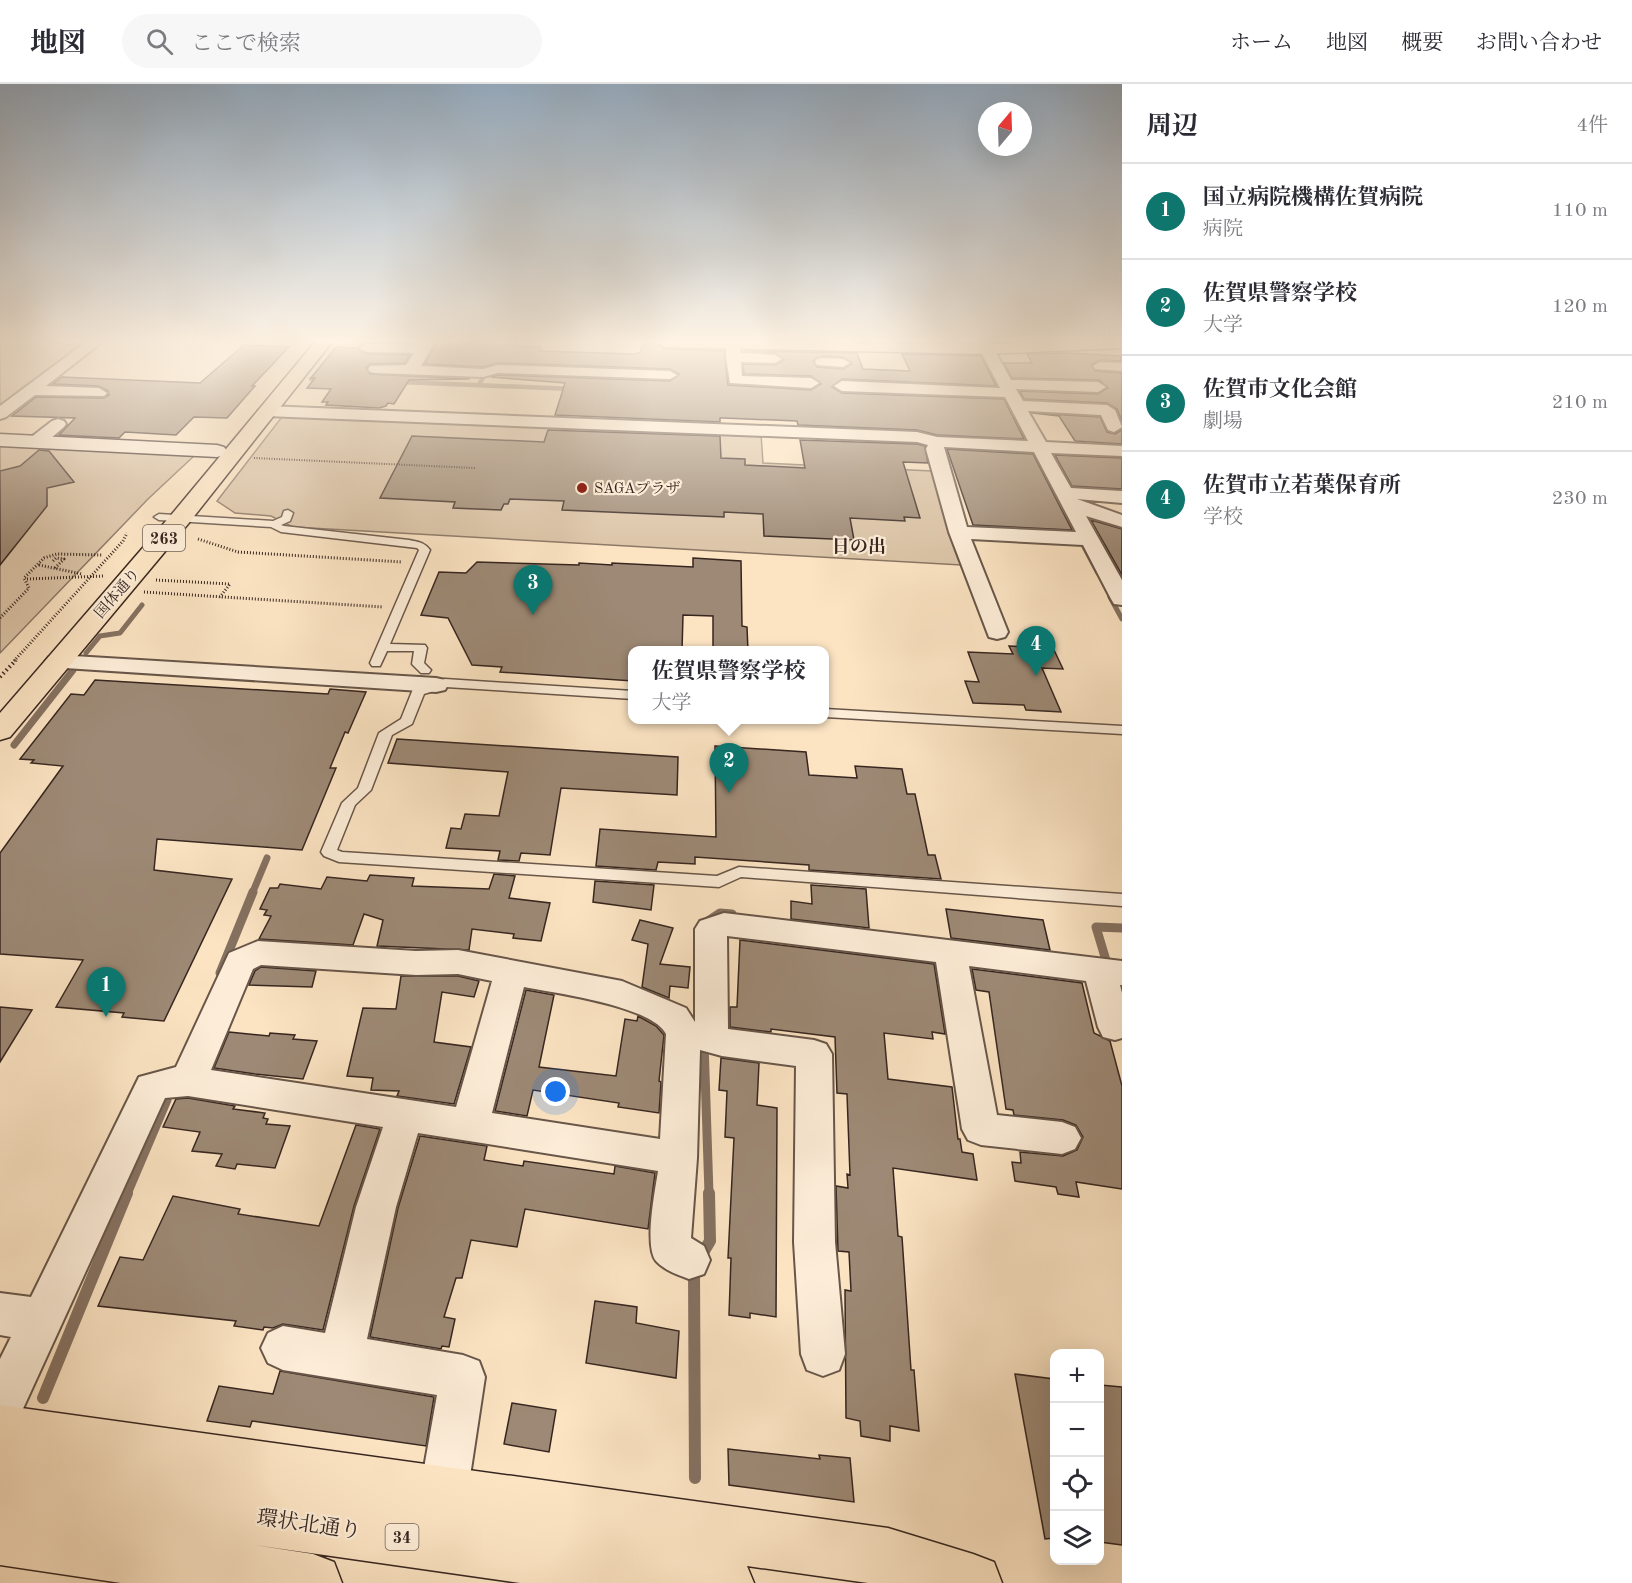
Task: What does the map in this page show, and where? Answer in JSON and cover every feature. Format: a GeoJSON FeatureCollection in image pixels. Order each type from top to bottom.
{"type":"FeatureCollection","features":[{"type":"Feature","properties":{"kind":"main road","name":"国体通り"},"geometry":{"type":"LineString","coordinates":[[0,731],[170,518],[217,451],[251,412]]}},
{"type":"Feature","properties":{"kind":"main road","name":"国体通り"},"geometry":{"type":"LineString","coordinates":[[0,699],[170,518],[265,412]]}},
{"type":"Feature","properties":{"kind":"main road"},"geometry":{"type":"LineString","coordinates":[[0,1432],[888,1557],[973,1583]]}},
{"type":"Feature","properties":{"kind":"main road","name":"環状北通り"},"geometry":{"type":"LineString","coordinates":[[0,1481],[725,1583]]}},
{"type":"Feature","properties":{"kind":"main road"},"geometry":{"type":"LineString","coordinates":[[0,1536],[313,1583]]}},
{"type":"Feature","properties":{"kind":"street"},"geometry":{"type":"LineString","coordinates":[[290,412],[917,437],[937,442],[1038,449],[1122,451]]}},
{"type":"Feature","properties":{"kind":"street"},"geometry":{"type":"LineString","coordinates":[[1022,412],[1038,449],[1070,504],[1082,538],[1122,599]]}},
{"type":"Feature","properties":{"kind":"street"},"geometry":{"type":"LineString","coordinates":[[1108,412],[1114,427]]}},
{"type":"Feature","properties":{"kind":"street"},"geometry":{"type":"LineString","coordinates":[[36,442],[57,424]]}},
{"type":"Feature","properties":{"kind":"street"},"geometry":{"type":"LineString","coordinates":[[0,440],[217,451]]}},
{"type":"Feature","properties":{"kind":"street"},"geometry":{"type":"LineString","coordinates":[[937,442],[935,449],[959,532],[997,632]]}},
{"type":"Feature","properties":{"kind":"street"},"geometry":{"type":"LineString","coordinates":[[1070,504],[1122,497]]}},
{"type":"Feature","properties":{"kind":"street"},"geometry":{"type":"LineString","coordinates":[[1070,504],[1122,521]]}},
{"type":"Feature","properties":{"kind":"street"},"geometry":{"type":"LineString","coordinates":[[959,532],[1082,538]]}},
{"type":"Feature","properties":{"kind":"street"},"geometry":{"type":"LineString","coordinates":[[57,662],[431,677]]}},
{"type":"Feature","properties":{"kind":"street"},"geometry":{"type":"LineString","coordinates":[[689,1260],[670,1247],[678,1158],[695,1035],[712,1022],[711,929],[724,924],[1114,972],[1115,1027]]}},
{"type":"Feature","properties":{"kind":"street"},"geometry":{"type":"LineString","coordinates":[[950,952],[981,1129],[1062,1138]]}},
{"type":"Feature","properties":{"kind":"street"},"geometry":{"type":"LineString","coordinates":[[188,1081],[240,961],[258,953],[416,963],[458,962],[622,994],[674,1017],[695,1035],[722,1042],[814,1054],[812,1180],[819,1321],[823,1354]]}},
{"type":"Feature","properties":{"kind":"street"},"geometry":{"type":"LineString","coordinates":[[470,1125],[511,972]]}},
{"type":"Feature","properties":{"kind":"street"},"geometry":{"type":"LineString","coordinates":[[0,1408],[152,1088],[170,1082],[188,1081],[678,1158]]}},
{"type":"Feature","properties":{"kind":"street"},"geometry":{"type":"LineString","coordinates":[[341,1357],[376,1207],[405,1115]]}},
{"type":"Feature","properties":{"kind":"street"},"geometry":{"type":"LineString","coordinates":[[0,1314],[41,1320]]}},
{"type":"Feature","properties":{"kind":"street"},"geometry":{"type":"LineString","coordinates":[[283,1348],[463,1377],[443,1496]]}},
{"type":"Feature","properties":{"kind":"lane"},"geometry":{"type":"LineString","coordinates":[[170,518],[274,524],[286,519],[288,513]]}},
{"type":"Feature","properties":{"kind":"lane"},"geometry":{"type":"LineString","coordinates":[[274,524],[281,529],[420,545],[425,550],[417,563],[376,663]]}},
{"type":"Feature","properties":{"kind":"lane"},"geometry":{"type":"LineString","coordinates":[[382,647],[421,648],[418,664],[431,677],[628,695]]}},
{"type":"Feature","properties":{"kind":"lane"},"geometry":{"type":"LineString","coordinates":[[431,677],[418,692],[407,722],[386,733],[364,790],[349,802],[329,852],[339,857],[719,882],[739,872],[1122,900]]}},
{"type":"Feature","properties":{"kind":"lane"},"geometry":{"type":"LineString","coordinates":[[829,713],[1122,730]]}},
{"type":"Feature","properties":{"kind":"path"},"geometry":{"type":"LineString","coordinates":[[246,458],[475,468]]}},
{"type":"Feature","properties":{"kind":"path"},"geometry":{"type":"LineString","coordinates":[[0,677],[123,541],[127,533]]}},
{"type":"Feature","properties":{"kind":"path"},"geometry":{"type":"LineString","coordinates":[[198,539],[238,552],[417,563]]}},
{"type":"Feature","properties":{"kind":"path"},"geometry":{"type":"LineString","coordinates":[[0,618],[29,588],[24,578],[45,558],[57,554],[102,555]]}},
{"type":"Feature","properties":{"kind":"path"},"geometry":{"type":"LineString","coordinates":[[53,561],[56,558],[64,559],[55,568]]}},
{"type":"Feature","properties":{"kind":"path"},"geometry":{"type":"LineString","coordinates":[[39,565],[87,576]]}},
{"type":"Feature","properties":{"kind":"path"},"geometry":{"type":"LineString","coordinates":[[27,579],[42,578]]}},
{"type":"Feature","properties":{"kind":"path"},"geometry":{"type":"LineString","coordinates":[[139,592],[387,607]]}},
{"type":"Feature","properties":{"kind":"shaded area","name":"SAGAプラザ"},"geometry":{"type":"Polygon","coordinates":[[[285,413],[761,434],[763,463],[932,471],[961,565],[293,527],[271,516],[235,513],[217,501],[285,413]]]}},
{"type":"Feature","properties":{"kind":"shaded area"},"geometry":{"type":"Polygon","coordinates":[[[0,445],[194,456],[148,499],[0,653],[0,445]]]}},
{"type":"Feature","properties":{"kind":"building"},"geometry":{"type":"Polygon","coordinates":[[[17,412],[232,412],[227,418],[194,417],[176,435],[125,432],[119,438],[59,435],[75,418],[12,416],[17,412]]]}},
{"type":"Feature","properties":{"kind":"building"},"geometry":{"type":"Polygon","coordinates":[[[556,412],[1010,412],[1024,439],[937,435],[917,430],[798,425],[797,421],[720,418],[720,422],[555,415],[556,412]]]}},
{"type":"Feature","properties":{"kind":"building"},"geometry":{"type":"Polygon","coordinates":[[[1032,413],[1100,417],[1107,432],[1115,434],[1122,430],[1122,444],[1075,441],[1059,416],[1032,413]]]}},
{"type":"Feature","properties":{"kind":"building"},"geometry":{"type":"Polygon","coordinates":[[[548,430],[720,436],[721,458],[745,459],[745,465],[805,468],[800,440],[917,444],[925,446],[928,463],[903,462],[920,518],[904,517],[905,521],[850,518],[854,540],[764,536],[763,514],[724,512],[724,517],[562,510],[564,501],[510,499],[501,510],[453,508],[455,502],[380,498],[412,436],[544,442],[548,430]]]}},
{"type":"Feature","properties":{"kind":"building"},"geometry":{"type":"Polygon","coordinates":[[[947,449],[1033,454],[1072,530],[973,525],[947,449]]]}},
{"type":"Feature","properties":{"kind":"building"},"geometry":{"type":"Polygon","coordinates":[[[39,450],[49,451],[74,482],[47,488],[47,506],[0,565],[0,471],[20,466],[39,450]]]}},
{"type":"Feature","properties":{"kind":"building"},"geometry":{"type":"Polygon","coordinates":[[[1055,455],[1122,458],[1122,489],[1072,486],[1055,455]]]}},
{"type":"Feature","properties":{"kind":"building"},"geometry":{"type":"Polygon","coordinates":[[[1091,520],[1122,529],[1122,575],[1091,520]]]}},
{"type":"Feature","properties":{"kind":"building"},"geometry":{"type":"Polygon","coordinates":[[[693,558],[741,561],[742,626],[747,627],[748,646],[713,646],[713,616],[683,615],[682,646],[628,646],[628,681],[500,672],[502,667],[472,665],[448,618],[421,615],[439,572],[466,573],[477,562],[579,565],[579,563],[612,565],[612,563],[693,567],[693,558]]]}},
{"type":"Feature","properties":{"kind":"building"},"geometry":{"type":"Polygon","coordinates":[[[1009,646],[1053,648],[1063,669],[1042,668],[1061,712],[1026,710],[1024,705],[973,703],[965,681],[979,682],[968,652],[1013,654],[1009,646]]]}},
{"type":"Feature","properties":{"kind":"building"},"geometry":{"type":"Polygon","coordinates":[[[95,680],[328,694],[330,689],[366,692],[348,733],[345,732],[330,768],[336,768],[302,850],[157,839],[154,870],[232,879],[164,1021],[122,1017],[124,1013],[56,1007],[83,960],[0,954],[0,853],[63,766],[31,763],[34,760],[20,759],[71,694],[84,695],[95,680]]]}},
{"type":"Feature","properties":{"kind":"building"},"geometry":{"type":"Polygon","coordinates":[[[397,739],[678,757],[677,795],[561,788],[550,855],[521,853],[519,861],[498,860],[500,851],[446,848],[451,828],[461,829],[465,814],[499,816],[508,772],[388,763],[397,739]]]}},
{"type":"Feature","properties":{"kind":"building"},"geometry":{"type":"Polygon","coordinates":[[[715,746],[806,752],[809,775],[857,778],[855,766],[902,769],[907,794],[915,794],[928,855],[935,855],[941,879],[809,870],[809,865],[695,857],[695,864],[658,862],[656,870],[596,866],[600,829],[716,837],[715,746]]]}},
{"type":"Feature","properties":{"kind":"building"},"geometry":{"type":"Polygon","coordinates":[[[494,874],[515,876],[509,898],[550,903],[541,941],[513,938],[514,934],[472,929],[469,950],[377,946],[383,920],[364,914],[353,945],[259,939],[271,916],[264,915],[267,910],[260,909],[270,888],[278,888],[280,884],[321,889],[327,877],[367,881],[370,875],[414,878],[412,886],[489,889],[494,874]]]}},
{"type":"Feature","properties":{"kind":"building"},"geometry":{"type":"Polygon","coordinates":[[[595,881],[654,885],[651,910],[593,902],[595,881]]]}},
{"type":"Feature","properties":{"kind":"building"},"geometry":{"type":"Polygon","coordinates":[[[811,885],[866,889],[869,928],[791,919],[791,901],[812,904],[811,885]]]}},
{"type":"Feature","properties":{"kind":"building"},"geometry":{"type":"Polygon","coordinates":[[[946,909],[1043,920],[1050,950],[951,938],[946,909]]]}},
{"type":"Feature","properties":{"kind":"building"},"geometry":{"type":"Polygon","coordinates":[[[640,920],[673,928],[660,964],[690,967],[688,988],[670,986],[669,998],[642,987],[648,944],[632,940],[640,920]]]}},
{"type":"Feature","properties":{"kind":"building"},"geometry":{"type":"Polygon","coordinates":[[[740,940],[934,964],[945,1034],[932,1032],[933,1039],[884,1033],[888,1079],[952,1087],[958,1139],[960,1139],[962,1152],[973,1154],[977,1180],[893,1168],[898,1236],[902,1237],[911,1370],[914,1370],[919,1431],[890,1426],[890,1441],[861,1436],[860,1421],[846,1418],[845,1290],[851,1291],[849,1252],[838,1251],[836,1186],[848,1188],[847,1174],[850,1175],[847,1094],[837,1093],[835,1037],[771,1029],[771,1032],[730,1027],[730,1007],[737,1007],[740,940]]]}},
{"type":"Feature","properties":{"kind":"building"},"geometry":{"type":"Polygon","coordinates":[[[261,967],[316,971],[312,987],[249,985],[255,971],[261,967]]]}},
{"type":"Feature","properties":{"kind":"building"},"geometry":{"type":"Polygon","coordinates":[[[972,969],[1082,983],[1094,1033],[1110,1041],[1122,1086],[1122,1189],[1076,1182],[1079,1197],[1058,1194],[1056,1187],[1015,1181],[1012,1162],[1021,1163],[1020,1152],[1063,1156],[1077,1150],[1083,1137],[1076,1125],[1063,1120],[1014,1115],[1013,1110],[1006,1109],[989,992],[976,990],[972,969]]]}},
{"type":"Feature","properties":{"kind":"building"},"geometry":{"type":"Polygon","coordinates":[[[401,976],[458,976],[479,981],[474,997],[442,992],[434,1042],[471,1047],[454,1104],[397,1096],[399,1091],[371,1090],[373,1078],[347,1076],[363,1008],[396,1009],[401,976]]]}},
{"type":"Feature","properties":{"kind":"building"},"geometry":{"type":"Polygon","coordinates":[[[526,990],[554,995],[539,1067],[616,1076],[625,1019],[637,1021],[638,1016],[656,1026],[664,1035],[659,1081],[661,1082],[659,1113],[618,1107],[619,1103],[533,1090],[527,1116],[495,1111],[526,990]]]}},
{"type":"Feature","properties":{"kind":"building"},"geometry":{"type":"Polygon","coordinates":[[[0,1007],[32,1010],[0,1062],[0,1007]]]}},
{"type":"Feature","properties":{"kind":"building"},"geometry":{"type":"Polygon","coordinates":[[[229,1032],[269,1036],[270,1033],[295,1035],[293,1039],[317,1041],[303,1079],[214,1068],[229,1032]]]}},
{"type":"Feature","properties":{"kind":"building"},"geometry":{"type":"Polygon","coordinates":[[[721,1058],[759,1063],[757,1105],[777,1108],[776,1317],[750,1313],[750,1318],[729,1315],[731,1258],[728,1258],[734,1138],[725,1137],[727,1091],[719,1090],[721,1058]]]}},
{"type":"Feature","properties":{"kind":"building"},"geometry":{"type":"Polygon","coordinates":[[[188,1098],[235,1106],[233,1109],[265,1113],[263,1118],[268,1119],[266,1124],[290,1126],[275,1168],[237,1164],[235,1169],[216,1166],[222,1154],[192,1151],[200,1132],[163,1127],[176,1099],[188,1098]]]}},
{"type":"Feature","properties":{"kind":"building"},"geometry":{"type":"Polygon","coordinates":[[[356,1125],[380,1129],[354,1206],[323,1330],[283,1324],[273,1328],[264,1327],[263,1330],[234,1326],[236,1321],[98,1306],[120,1257],[143,1260],[173,1196],[240,1209],[238,1214],[319,1226],[356,1125]]]}},
{"type":"Feature","properties":{"kind":"building"},"geometry":{"type":"Polygon","coordinates":[[[420,1136],[487,1146],[484,1160],[523,1166],[524,1161],[614,1174],[615,1166],[655,1173],[648,1229],[525,1209],[517,1247],[471,1240],[462,1278],[456,1278],[444,1317],[455,1319],[449,1347],[442,1346],[441,1349],[370,1337],[398,1208],[420,1136]]]}},
{"type":"Feature","properties":{"kind":"building"},"geometry":{"type":"Polygon","coordinates":[[[595,1301],[637,1307],[636,1323],[679,1331],[676,1378],[586,1363],[595,1301]]]}},
{"type":"Feature","properties":{"kind":"building"},"geometry":{"type":"Polygon","coordinates":[[[280,1371],[434,1397],[426,1446],[252,1421],[250,1427],[207,1421],[219,1386],[273,1394],[280,1371]]]}},
{"type":"Feature","properties":{"kind":"building"},"geometry":{"type":"Polygon","coordinates":[[[1015,1374],[1050,1378],[1050,1538],[1045,1539],[1015,1374]]]}},
{"type":"Feature","properties":{"kind":"building"},"geometry":{"type":"Polygon","coordinates":[[[1104,1385],[1122,1387],[1122,1545],[1104,1543],[1104,1385]]]}},
{"type":"Feature","properties":{"kind":"building"},"geometry":{"type":"Polygon","coordinates":[[[512,1403],[556,1410],[549,1452],[504,1444],[512,1403]]]}},
{"type":"Feature","properties":{"kind":"building"},"geometry":{"type":"Polygon","coordinates":[[[728,1449],[820,1459],[819,1455],[850,1458],[854,1502],[729,1485],[728,1449]]]}},
{"type":"Feature","properties":{"kind":"waterway"},"geometry":{"type":"LineString","coordinates":[[1064,509],[1098,573]]}},
{"type":"Feature","properties":{"kind":"waterway"},"geometry":{"type":"LineString","coordinates":[[1110,597],[1122,619]]}},
{"type":"Feature","properties":{"kind":"waterway"},"geometry":{"type":"LineString","coordinates":[[86,653],[100,636],[120,633],[142,605]]}},
{"type":"Feature","properties":{"kind":"waterway"},"geometry":{"type":"LineString","coordinates":[[14,745],[73,670]]}},
{"type":"Feature","properties":{"kind":"waterway"},"geometry":{"type":"LineString","coordinates":[[252,894],[267,858]]}},
{"type":"Feature","properties":{"kind":"waterway"},"geometry":{"type":"LineString","coordinates":[[220,973],[253,892]]}},
{"type":"Feature","properties":{"kind":"waterway"},"geometry":{"type":"LineString","coordinates":[[708,921],[720,913],[732,914]]}},
{"type":"Feature","properties":{"kind":"waterway"},"geometry":{"type":"LineString","coordinates":[[1108,967],[1096,927],[1122,928]]}},
{"type":"Feature","properties":{"kind":"waterway"},"geometry":{"type":"LineString","coordinates":[[704,1042],[709,1194]]}},
{"type":"Feature","properties":{"kind":"waterway"},"geometry":{"type":"LineString","coordinates":[[127,1194],[167,1100]]}},
{"type":"Feature","properties":{"kind":"waterway"},"geometry":{"type":"LineString","coordinates":[[43,1398],[127,1193]]}},
{"type":"Feature","properties":{"kind":"waterway"},"geometry":{"type":"LineString","coordinates":[[701,1256],[710,1241],[709,1193]]}},
{"type":"Feature","properties":{"kind":"waterway"},"geometry":{"type":"LineString","coordinates":[[694,1269],[695,1478]]}},
{"type":"Feature","properties":{"kind":"place","name":"SAGAプラザ"},"geometry":{"type":"Point","coordinates":[582,488]}},
{"type":"Feature","properties":{"kind":"place","name":"佐賀市文化会館"},"geometry":{"type":"Point","coordinates":[533,615]}},
{"type":"Feature","properties":{"kind":"place","name":"佐賀市立若葉保育所"},"geometry":{"type":"Point","coordinates":[1036,676]}},
{"type":"Feature","properties":{"kind":"place","name":"佐賀県警察学校"},"geometry":{"type":"Point","coordinates":[729,793]}},
{"type":"Feature","properties":{"kind":"place","name":"国立病院機構佐賀病院"},"geometry":{"type":"Point","coordinates":[106,1017]}},
{"type":"Feature","properties":{"kind":"district","name":"日の出"},"geometry":{"type":"Point","coordinates":[859,546]}}]}
